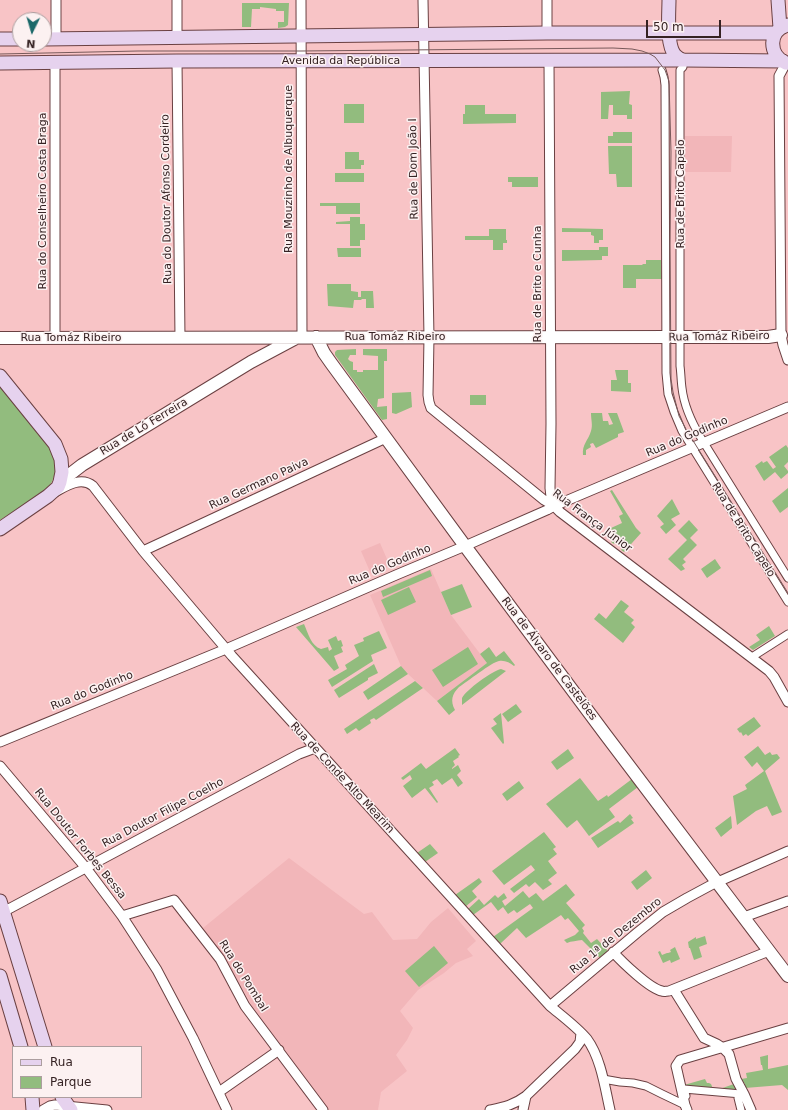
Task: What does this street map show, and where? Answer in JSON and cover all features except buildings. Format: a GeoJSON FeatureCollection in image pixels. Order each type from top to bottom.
{"type":"FeatureCollection","features":[{"type":"Feature","properties":{"kind":"main road"},"geometry":{"type":"LineString","coordinates":[[669,0],[669,33],[671,47],[674,54],[683,60]]}},
{"type":"Feature","properties":{"kind":"main road"},"geometry":{"type":"LineString","coordinates":[[778,2],[788,17]]}},
{"type":"Feature","properties":{"kind":"main road"},"geometry":{"type":"LineString","coordinates":[[778,2],[781,29],[773,39],[773,45],[774,52],[786,63]]}},
{"type":"Feature","properties":{"kind":"main road"},"geometry":{"type":"LineString","coordinates":[[52,39],[423,34],[683,33],[781,29]]}},
{"type":"Feature","properties":{"kind":"main road"},"geometry":{"type":"LineString","coordinates":[[671,47],[673,38],[677,34],[683,33]]}},
{"type":"Feature","properties":{"kind":"main road"},"geometry":{"type":"LineString","coordinates":[[0,39],[12,39]]}},
{"type":"Feature","properties":{"kind":"main road","name":"Avenida da República"},"geometry":{"type":"LineString","coordinates":[[0,63],[177,61],[683,60],[786,63]]}},
{"type":"Feature","properties":{"kind":"main road"},"geometry":{"type":"LineString","coordinates":[[0,376],[55,444],[61,459],[62,472],[60,482]]}},
{"type":"Feature","properties":{"kind":"main road","name":"Rua de Ló Ferreira"},"geometry":{"type":"LineString","coordinates":[[0,529],[48,496],[58,487],[60,482]]}},
{"type":"Feature","properties":{"kind":"main road"},"geometry":{"type":"LineString","coordinates":[[1,909],[45,1046]]}},
{"type":"Feature","properties":{"kind":"main road"},"geometry":{"type":"LineString","coordinates":[[0,976],[21,1046]]}},
{"type":"Feature","properties":{"kind":"main road"},"geometry":{"type":"LineString","coordinates":[[32,1098],[33,1110]]}},
{"type":"Feature","properties":{"kind":"street"},"geometry":{"type":"LineString","coordinates":[[52,26],[56,0]]}},
{"type":"Feature","properties":{"kind":"street"},"geometry":{"type":"LineString","coordinates":[[177,0],[177,37]]}},
{"type":"Feature","properties":{"kind":"street","name":"Rua Mouzinho de Albuquerque"},"geometry":{"type":"LineString","coordinates":[[299,337],[302,36],[301,0]]}},
{"type":"Feature","properties":{"kind":"street","name":"Rua de Dom João I"},"geometry":{"type":"LineString","coordinates":[[423,0],[429,337]]}},
{"type":"Feature","properties":{"kind":"street"},"geometry":{"type":"LineString","coordinates":[[547,0],[547,33]]}},
{"type":"Feature","properties":{"kind":"street","name":"Rua de Brito Capelo"},"geometry":{"type":"LineString","coordinates":[[683,60],[683,67],[680,70],[680,338],[681,381],[684,400],[693,425],[702,441],[788,578]]}},
{"type":"Feature","properties":{"kind":"street","name":"Rua do Doutor Afonso Cordeiro"},"geometry":{"type":"LineString","coordinates":[[177,61],[180,338]]}},
{"type":"Feature","properties":{"kind":"street","name":"Rua de Brito e Cunha"},"geometry":{"type":"LineString","coordinates":[[549,61],[551,337],[550,488],[554,506]]}},
{"type":"Feature","properties":{"kind":"street","name":"Rua do Conselheiro Costa Braga"},"geometry":{"type":"LineString","coordinates":[[55,63],[55,338]]}},
{"type":"Feature","properties":{"kind":"street"},"geometry":{"type":"LineString","coordinates":[[786,63],[779,76],[784,333],[782,345],[788,360]]}},
{"type":"Feature","properties":{"kind":"street","name":"Rua de Brito Capelo"},"geometry":{"type":"LineString","coordinates":[[662,70],[665,85],[666,373],[668,394],[682,431],[690,446],[788,602]]}},
{"type":"Feature","properties":{"kind":"street","name":"Rua Tomáz Ribeiro"},"geometry":{"type":"LineString","coordinates":[[0,338],[680,338],[768,337],[784,333]]}},
{"type":"Feature","properties":{"kind":"street","name":"Rua de Ló Ferreira"},"geometry":{"type":"LineString","coordinates":[[60,482],[82,465],[251,362],[299,337]]}},
{"type":"Feature","properties":{"kind":"street","name":"Rua de Álvaro de Castelões"},"geometry":{"type":"LineString","coordinates":[[316,337],[331,363],[465,546],[788,976]]}},
{"type":"Feature","properties":{"kind":"street","name":"Rua França Júnior"},"geometry":{"type":"LineString","coordinates":[[429,337],[428,395],[431,408],[544,500],[554,506],[752,657],[774,677],[788,702]]}},
{"type":"Feature","properties":{"kind":"street"},"geometry":{"type":"LineString","coordinates":[[247,338],[251,339],[257,348],[251,362]]}},
{"type":"Feature","properties":{"kind":"street","name":"Rua do Godinho"},"geometry":{"type":"LineString","coordinates":[[0,742],[226,649],[465,546],[690,446],[788,407]]}},
{"type":"Feature","properties":{"kind":"street","name":"Rua Germano Paiva"},"geometry":{"type":"LineString","coordinates":[[143,551],[386,438]]}},
{"type":"Feature","properties":{"kind":"street"},"geometry":{"type":"LineString","coordinates":[[698,458],[709,452]]}},
{"type":"Feature","properties":{"kind":"street","name":"Rua de Conde Alto Mearim"},"geometry":{"type":"LineString","coordinates":[[48,496],[78,481],[89,483],[93,486],[143,551],[226,649],[550,1006],[581,1033],[593,1048],[603,1079],[610,1110]]}},
{"type":"Feature","properties":{"kind":"street"},"geometry":{"type":"LineString","coordinates":[[752,657],[788,634]]}},
{"type":"Feature","properties":{"kind":"street","name":"Rua Doutor Filipe Coelho"},"geometry":{"type":"LineString","coordinates":[[1,909],[86,868],[292,758],[315,748]]}},
{"type":"Feature","properties":{"kind":"street","name":"Rua Doutor Forbes Bessa"},"geometry":{"type":"LineString","coordinates":[[0,766],[86,868],[122,916],[157,970],[193,1038],[227,1110]]}},
{"type":"Feature","properties":{"kind":"street","name":"Rua 1ª de Dezembro"},"geometry":{"type":"LineString","coordinates":[[550,1006],[613,952],[663,912],[717,883],[788,851]]}},
{"type":"Feature","properties":{"kind":"street","name":"Rua do Pombal"},"geometry":{"type":"LineString","coordinates":[[122,916],[174,900],[220,959],[245,1006],[324,1110]]}},
{"type":"Feature","properties":{"kind":"street"},"geometry":{"type":"LineString","coordinates":[[744,917],[788,902]]}},
{"type":"Feature","properties":{"kind":"street"},"geometry":{"type":"LineString","coordinates":[[613,952],[653,987],[662,991],[668,991],[674,990],[769,950]]}},
{"type":"Feature","properties":{"kind":"street"},"geometry":{"type":"LineString","coordinates":[[674,990],[704,1038],[723,1048],[729,1054],[736,1079],[751,1110]]}},
{"type":"Feature","properties":{"kind":"street"},"geometry":{"type":"LineString","coordinates":[[688,1108],[676,1066],[680,1060],[788,1028]]}},
{"type":"Feature","properties":{"kind":"street"},"geometry":{"type":"LineString","coordinates":[[490,1110],[517,1102],[526,1096],[574,1049],[580,1042],[581,1033]]}},
{"type":"Feature","properties":{"kind":"street"},"geometry":{"type":"LineString","coordinates":[[219,1092],[278,1050]]}},
{"type":"Feature","properties":{"kind":"street"},"geometry":{"type":"LineString","coordinates":[[603,1079],[646,1086],[688,1108]]}},
{"type":"Feature","properties":{"kind":"street"},"geometry":{"type":"LineString","coordinates":[[688,1108],[684,1089],[741,1094],[742,1098],[738,1098],[741,1110]]}},
{"type":"Feature","properties":{"kind":"street"},"geometry":{"type":"LineString","coordinates":[[523,1110],[526,1096]]}},
{"type":"Feature","properties":{"kind":"street"},"geometry":{"type":"LineString","coordinates":[[43,1110],[50,1106],[67,1104],[107,1110]]}},
{"type":"Feature","properties":{"kind":"shaded area"},"geometry":{"type":"Polygon","coordinates":[[[685,136],[732,136],[731,172],[685,172],[685,136]]]}},
{"type":"Feature","properties":{"kind":"shaded area"},"geometry":{"type":"Polygon","coordinates":[[[380,543],[390,566],[371,574],[361,551],[380,543]]]}},
{"type":"Feature","properties":{"kind":"shaded area"},"geometry":{"type":"Polygon","coordinates":[[[431,569],[451,615],[487,663],[437,701],[401,666],[370,595],[431,569]]]}},
{"type":"Feature","properties":{"kind":"shaded area"},"geometry":{"type":"Polygon","coordinates":[[[289,858],[364,914],[372,912],[393,940],[417,939],[431,922],[448,908],[476,941],[467,949],[473,956],[456,963],[444,973],[418,990],[400,1011],[413,1028],[407,1040],[396,1055],[407,1071],[381,1092],[378,1110],[326,1110],[254,1012],[248,998],[203,928],[289,858]]]}},
{"type":"Feature","properties":{"kind":"green space"},"geometry":{"type":"Polygon","coordinates":[[[242,3],[289,3],[288,25],[278,28],[278,22],[284,22],[284,11],[276,11],[276,9],[260,7],[260,9],[252,9],[251,27],[242,27],[242,3]]]}},
{"type":"Feature","properties":{"kind":"green space"},"geometry":{"type":"Polygon","coordinates":[[[630,91],[629,104],[632,105],[632,119],[627,119],[627,115],[613,115],[613,105],[609,105],[608,119],[601,119],[601,92],[630,91]]]}},
{"type":"Feature","properties":{"kind":"green space"},"geometry":{"type":"Polygon","coordinates":[[[344,104],[364,104],[364,123],[344,123],[344,104]]]}},
{"type":"Feature","properties":{"kind":"green space"},"geometry":{"type":"Polygon","coordinates":[[[465,105],[485,105],[485,114],[516,114],[516,123],[463,124],[465,105]]]}},
{"type":"Feature","properties":{"kind":"green space"},"geometry":{"type":"Polygon","coordinates":[[[613,132],[632,132],[632,143],[608,143],[608,136],[613,136],[613,132]]]}},
{"type":"Feature","properties":{"kind":"green space"},"geometry":{"type":"Polygon","coordinates":[[[608,146],[632,146],[632,187],[617,187],[616,174],[609,174],[608,146]]]}},
{"type":"Feature","properties":{"kind":"green space"},"geometry":{"type":"Polygon","coordinates":[[[345,152],[359,152],[359,160],[364,160],[364,165],[361,165],[361,169],[345,169],[345,152]]]}},
{"type":"Feature","properties":{"kind":"green space"},"geometry":{"type":"Polygon","coordinates":[[[335,173],[364,173],[364,182],[335,182],[335,173]]]}},
{"type":"Feature","properties":{"kind":"green space"},"geometry":{"type":"Polygon","coordinates":[[[508,177],[538,177],[538,187],[512,187],[512,182],[508,182],[508,177]]]}},
{"type":"Feature","properties":{"kind":"green space"},"geometry":{"type":"Polygon","coordinates":[[[320,203],[360,203],[360,214],[336,214],[336,206],[320,206],[320,203]]]}},
{"type":"Feature","properties":{"kind":"green space"},"geometry":{"type":"Polygon","coordinates":[[[350,217],[360,217],[360,224],[365,224],[365,240],[360,240],[360,246],[350,246],[350,224],[336,224],[336,222],[350,221],[350,217]]]}},
{"type":"Feature","properties":{"kind":"green space"},"geometry":{"type":"Polygon","coordinates":[[[562,228],[603,229],[603,240],[599,240],[599,243],[594,243],[594,236],[591,235],[591,232],[562,232],[562,228]]]}},
{"type":"Feature","properties":{"kind":"green space"},"geometry":{"type":"Polygon","coordinates":[[[489,229],[506,229],[507,243],[503,243],[503,250],[493,250],[493,240],[465,240],[465,236],[489,236],[489,229]]]}},
{"type":"Feature","properties":{"kind":"green space"},"geometry":{"type":"Polygon","coordinates":[[[599,247],[608,247],[608,256],[602,256],[602,260],[562,261],[562,250],[599,250],[599,247]]]}},
{"type":"Feature","properties":{"kind":"green space"},"geometry":{"type":"Polygon","coordinates":[[[337,248],[361,248],[361,257],[338,257],[337,248]]]}},
{"type":"Feature","properties":{"kind":"green space"},"geometry":{"type":"Polygon","coordinates":[[[646,260],[661,260],[662,279],[636,279],[636,288],[623,288],[623,265],[642,265],[646,264],[646,260]]]}},
{"type":"Feature","properties":{"kind":"green space"},"geometry":{"type":"Polygon","coordinates":[[[327,284],[351,284],[351,291],[358,292],[358,297],[361,297],[361,291],[373,291],[374,308],[366,308],[366,299],[354,300],[353,308],[328,306],[327,284]]]}},
{"type":"Feature","properties":{"kind":"green space"},"geometry":{"type":"Polygon","coordinates":[[[356,349],[356,355],[350,355],[348,359],[353,362],[353,370],[363,372],[363,370],[378,370],[378,356],[363,355],[363,349],[387,349],[387,361],[384,361],[384,398],[378,399],[377,407],[387,406],[387,419],[382,420],[335,355],[337,350],[356,349]]]}},
{"type":"Feature","properties":{"kind":"green space"},"geometry":{"type":"Polygon","coordinates":[[[615,370],[628,370],[628,383],[631,383],[631,392],[611,391],[611,380],[617,380],[615,370]]]}},
{"type":"Feature","properties":{"kind":"green space"},"geometry":{"type":"Polygon","coordinates":[[[0,386],[51,450],[55,462],[55,473],[51,484],[43,493],[0,520],[0,386]]]}},
{"type":"Feature","properties":{"kind":"green space"},"geometry":{"type":"Polygon","coordinates":[[[411,392],[412,407],[396,414],[392,413],[392,393],[411,392]]]}},
{"type":"Feature","properties":{"kind":"green space"},"geometry":{"type":"Polygon","coordinates":[[[470,395],[486,395],[486,405],[470,405],[470,395]]]}},
{"type":"Feature","properties":{"kind":"green space"},"geometry":{"type":"Polygon","coordinates":[[[591,413],[602,413],[603,421],[608,421],[609,425],[613,424],[608,413],[617,413],[624,432],[618,434],[618,437],[596,448],[593,443],[590,444],[591,447],[586,450],[586,455],[583,455],[584,445],[592,429],[591,413]]]}},
{"type":"Feature","properties":{"kind":"green space"},"geometry":{"type":"Polygon","coordinates":[[[786,445],[788,448],[788,462],[784,466],[788,473],[781,479],[775,472],[764,481],[755,466],[762,461],[763,463],[767,461],[773,469],[776,467],[769,457],[786,445]]]}},
{"type":"Feature","properties":{"kind":"green space"},"geometry":{"type":"Polygon","coordinates":[[[788,488],[788,507],[780,513],[772,501],[788,488]]]}},
{"type":"Feature","properties":{"kind":"green space"},"geometry":{"type":"Polygon","coordinates":[[[612,490],[636,528],[641,533],[624,552],[621,550],[627,543],[620,537],[614,544],[611,542],[615,538],[611,528],[622,523],[619,516],[623,514],[610,491],[612,490]]]}},
{"type":"Feature","properties":{"kind":"green space"},"geometry":{"type":"Polygon","coordinates":[[[672,499],[680,514],[671,519],[676,525],[666,534],[660,527],[664,524],[657,516],[672,499]]]}},
{"type":"Feature","properties":{"kind":"green space"},"geometry":{"type":"Polygon","coordinates":[[[689,520],[698,530],[690,538],[697,545],[683,559],[686,562],[682,565],[685,569],[681,571],[668,559],[687,540],[678,531],[689,520]]]}},
{"type":"Feature","properties":{"kind":"green space"},"geometry":{"type":"Polygon","coordinates":[[[715,559],[721,568],[707,578],[701,569],[715,559]]]}},
{"type":"Feature","properties":{"kind":"green space"},"geometry":{"type":"Polygon","coordinates":[[[430,570],[432,576],[383,597],[381,591],[430,570]]]}},
{"type":"Feature","properties":{"kind":"green space"},"geometry":{"type":"Polygon","coordinates":[[[462,584],[472,607],[451,615],[441,592],[462,584]]]}},
{"type":"Feature","properties":{"kind":"green space"},"geometry":{"type":"Polygon","coordinates":[[[409,587],[416,602],[388,615],[381,600],[409,587]]]}},
{"type":"Feature","properties":{"kind":"green space"},"geometry":{"type":"Polygon","coordinates":[[[621,600],[629,606],[624,612],[634,620],[631,623],[635,627],[623,643],[594,619],[599,613],[606,619],[621,600]]]}},
{"type":"Feature","properties":{"kind":"green space"},"geometry":{"type":"Polygon","coordinates":[[[304,624],[312,642],[321,649],[328,647],[329,651],[332,649],[328,640],[336,636],[338,641],[341,640],[343,652],[334,656],[339,668],[334,671],[296,627],[304,624]]]}},
{"type":"Feature","properties":{"kind":"green space"},"geometry":{"type":"Polygon","coordinates":[[[769,626],[775,636],[753,650],[749,647],[760,640],[756,635],[769,626]]]}},
{"type":"Feature","properties":{"kind":"green space"},"geometry":{"type":"Polygon","coordinates":[[[379,631],[387,648],[371,655],[373,661],[332,687],[328,680],[347,669],[345,665],[359,656],[354,645],[364,641],[363,638],[379,631]]]}},
{"type":"Feature","properties":{"kind":"green space"},"geometry":{"type":"Polygon","coordinates":[[[468,647],[478,664],[443,687],[432,670],[468,647]]]}},
{"type":"Feature","properties":{"kind":"green space"},"geometry":{"type":"Polygon","coordinates":[[[489,647],[496,657],[504,651],[515,665],[514,666],[503,661],[496,662],[459,687],[452,698],[455,710],[449,715],[437,701],[487,663],[480,654],[489,647]]]}},
{"type":"Feature","properties":{"kind":"green space"},"geometry":{"type":"Polygon","coordinates":[[[374,664],[378,673],[339,698],[334,690],[374,664]]]}},
{"type":"Feature","properties":{"kind":"green space"},"geometry":{"type":"Polygon","coordinates":[[[401,666],[408,674],[368,700],[363,692],[401,666]]]}},
{"type":"Feature","properties":{"kind":"green space"},"geometry":{"type":"Polygon","coordinates":[[[501,669],[506,671],[462,705],[462,698],[469,690],[486,677],[501,669]]]}},
{"type":"Feature","properties":{"kind":"green space"},"geometry":{"type":"Polygon","coordinates":[[[415,681],[423,688],[376,720],[374,718],[370,720],[371,723],[359,731],[356,728],[347,734],[344,729],[415,681]]]}},
{"type":"Feature","properties":{"kind":"green space"},"geometry":{"type":"Polygon","coordinates":[[[516,704],[522,712],[508,722],[502,714],[516,704]]]}},
{"type":"Feature","properties":{"kind":"green space"},"geometry":{"type":"Polygon","coordinates":[[[501,713],[503,744],[491,728],[497,724],[493,719],[501,713]]]}},
{"type":"Feature","properties":{"kind":"green space"},"geometry":{"type":"Polygon","coordinates":[[[754,717],[761,726],[748,736],[746,734],[743,736],[737,729],[754,717]]]}},
{"type":"Feature","properties":{"kind":"green space"},"geometry":{"type":"Polygon","coordinates":[[[758,746],[765,755],[770,752],[772,755],[777,754],[780,758],[765,771],[782,812],[772,816],[767,806],[756,811],[737,825],[733,796],[747,789],[745,785],[764,771],[757,762],[752,767],[744,757],[758,746]]]}},
{"type":"Feature","properties":{"kind":"green space"},"geometry":{"type":"Polygon","coordinates":[[[455,748],[460,755],[453,761],[455,765],[452,769],[458,765],[461,771],[457,775],[463,783],[458,787],[452,778],[442,785],[437,779],[432,782],[434,785],[429,788],[438,802],[437,803],[425,788],[412,798],[403,786],[412,779],[410,775],[403,780],[401,778],[421,763],[426,769],[455,748]]]}},
{"type":"Feature","properties":{"kind":"green space"},"geometry":{"type":"Polygon","coordinates":[[[568,749],[574,758],[557,770],[551,762],[568,749]]]}},
{"type":"Feature","properties":{"kind":"green space"},"geometry":{"type":"Polygon","coordinates":[[[580,778],[598,801],[607,795],[608,797],[632,779],[638,787],[609,809],[615,817],[589,836],[577,820],[567,828],[546,804],[580,778]]]}},
{"type":"Feature","properties":{"kind":"green space"},"geometry":{"type":"Polygon","coordinates":[[[519,781],[524,788],[507,801],[502,794],[519,781]]]}},
{"type":"Feature","properties":{"kind":"green space"},"geometry":{"type":"Polygon","coordinates":[[[630,814],[634,823],[598,848],[591,838],[618,821],[620,823],[630,814]]]}},
{"type":"Feature","properties":{"kind":"green space"},"geometry":{"type":"Polygon","coordinates":[[[731,816],[732,828],[721,837],[715,828],[731,816]]]}},
{"type":"Feature","properties":{"kind":"green space"},"geometry":{"type":"Polygon","coordinates":[[[544,832],[556,847],[553,849],[557,854],[548,861],[557,873],[548,880],[552,884],[543,890],[535,882],[529,887],[526,884],[514,893],[510,889],[535,870],[531,865],[504,885],[492,871],[544,832]]]}},
{"type":"Feature","properties":{"kind":"green space"},"geometry":{"type":"Polygon","coordinates":[[[430,844],[438,853],[425,862],[417,853],[430,844]]]}},
{"type":"Feature","properties":{"kind":"green space"},"geometry":{"type":"Polygon","coordinates":[[[646,870],[652,878],[637,890],[631,882],[646,870]]]}},
{"type":"Feature","properties":{"kind":"green space"},"geometry":{"type":"Polygon","coordinates":[[[479,878],[482,882],[472,891],[477,897],[465,907],[455,895],[479,878]]]}},
{"type":"Feature","properties":{"kind":"green space"},"geometry":{"type":"Polygon","coordinates":[[[566,884],[575,895],[566,903],[585,925],[582,928],[584,931],[583,933],[591,943],[597,939],[608,951],[600,958],[582,940],[567,943],[564,940],[575,935],[579,931],[568,918],[565,920],[561,915],[526,938],[517,928],[500,944],[493,937],[533,908],[530,904],[517,913],[514,910],[508,914],[503,907],[498,911],[491,902],[473,915],[468,909],[479,899],[484,905],[495,895],[498,898],[504,893],[507,898],[502,901],[505,906],[523,891],[529,898],[536,893],[543,901],[566,884]]]}},
{"type":"Feature","properties":{"kind":"green space"},"geometry":{"type":"Polygon","coordinates":[[[705,936],[707,944],[699,947],[702,957],[694,960],[688,942],[696,937],[696,939],[705,936]]]}},
{"type":"Feature","properties":{"kind":"green space"},"geometry":{"type":"Polygon","coordinates":[[[434,946],[448,963],[419,987],[405,971],[434,946]]]}},
{"type":"Feature","properties":{"kind":"green space"},"geometry":{"type":"Polygon","coordinates":[[[675,947],[680,959],[671,963],[670,960],[663,963],[658,952],[660,951],[662,955],[671,952],[670,950],[675,947]]]}},
{"type":"Feature","properties":{"kind":"green space"},"geometry":{"type":"Polygon","coordinates":[[[768,1055],[768,1069],[788,1065],[788,1090],[782,1085],[745,1088],[745,1084],[741,1079],[747,1078],[746,1073],[763,1070],[760,1057],[768,1055]]]}},
{"type":"Feature","properties":{"kind":"green space"},"geometry":{"type":"Polygon","coordinates":[[[705,1079],[707,1083],[711,1084],[714,1091],[734,1084],[741,1094],[684,1089],[684,1085],[705,1079]]]}},
{"type":"Feature","properties":{"kind":"tram line"},"geometry":{"type":"LineString","coordinates":[[0,54],[138,51],[613,48],[642,51],[655,57],[665,70],[669,81],[671,152],[671,379],[673,392],[679,416],[687,431],[788,593]]}}]}
